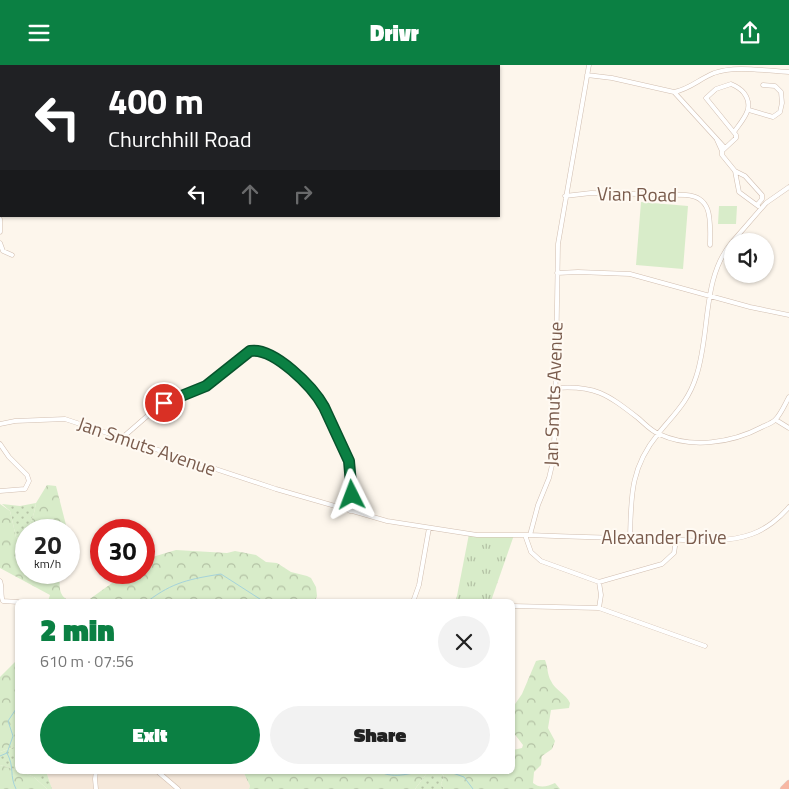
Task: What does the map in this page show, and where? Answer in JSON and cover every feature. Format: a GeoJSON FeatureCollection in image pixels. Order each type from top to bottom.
{"type":"FeatureCollection","features":[{"type":"Feature","properties":{"kind":"highway"},"geometry":{"type":"LineString","coordinates":[[784,789],[789,784]]}},
{"type":"Feature","properties":{"kind":"street","name":"Jan Smuts Avenue"},"geometry":{"type":"LineString","coordinates":[[0,424],[14,421],[65,419],[276,489],[387,521],[477,535],[527,535],[551,470],[554,452],[558,235],[589,65]]}},
{"type":"Feature","properties":{"kind":"street"},"geometry":{"type":"LineString","coordinates":[[587,75],[674,92],[687,89],[712,74],[735,69],[789,72]]}},
{"type":"Feature","properties":{"kind":"street"},"geometry":{"type":"LineString","coordinates":[[734,131],[749,110],[749,105],[740,88],[733,84],[716,89],[706,97],[706,101],[736,135],[736,138],[724,149],[722,155],[735,171],[745,176],[762,195],[762,199],[757,205]]}},
{"type":"Feature","properties":{"kind":"street"},"geometry":{"type":"LineString","coordinates":[[749,110],[773,117],[780,113],[782,103],[781,92],[775,86],[763,85]]}},
{"type":"Feature","properties":{"kind":"street"},"geometry":{"type":"LineString","coordinates":[[674,92],[717,140],[719,146],[724,149]]}},
{"type":"Feature","properties":{"kind":"street"},"geometry":{"type":"LineString","coordinates":[[735,171],[739,192],[761,209]]}},
{"type":"Feature","properties":{"kind":"street"},"geometry":{"type":"LineString","coordinates":[[741,233],[770,199],[789,187]]}},
{"type":"Feature","properties":{"kind":"street","name":"Vian Road"},"geometry":{"type":"LineString","coordinates":[[565,196],[584,193],[686,195],[698,197],[705,205],[710,218],[710,245]]}},
{"type":"Feature","properties":{"kind":"street"},"geometry":{"type":"LineString","coordinates":[[0,232],[2,218]]}},
{"type":"Feature","properties":{"kind":"street"},"geometry":{"type":"LineString","coordinates":[[0,243],[3,251],[12,255]]}},
{"type":"Feature","properties":{"kind":"street"},"geometry":{"type":"LineString","coordinates":[[630,539],[633,482],[642,459],[658,434],[682,406],[692,388],[699,367],[711,295],[720,260],[724,254]]}},
{"type":"Feature","properties":{"kind":"street"},"geometry":{"type":"LineString","coordinates":[[557,273],[630,274],[750,307],[789,315]]}},
{"type":"Feature","properties":{"kind":"street"},"geometry":{"type":"LineString","coordinates":[[122,438],[162,404],[206,386],[246,354],[258,351],[287,365],[321,403],[349,461],[352,495],[350,511]]}},
{"type":"Feature","properties":{"kind":"street"},"geometry":{"type":"LineString","coordinates":[[555,388],[579,387],[601,392],[612,398],[658,434],[686,441],[699,442],[727,440],[747,434],[776,419],[789,397]]}},
{"type":"Feature","properties":{"kind":"street"},"geometry":{"type":"LineString","coordinates":[[776,419],[789,428]]}},
{"type":"Feature","properties":{"kind":"street"},"geometry":{"type":"LineString","coordinates":[[0,444],[9,457],[27,475],[29,481],[27,488],[24,490],[0,491]]}},
{"type":"Feature","properties":{"kind":"street","name":"Alexander Drive"},"geometry":{"type":"LineString","coordinates":[[527,535],[714,540],[752,535],[769,525],[789,507]]}},
{"type":"Feature","properties":{"kind":"street"},"geometry":{"type":"LineString","coordinates":[[414,599],[419,585],[429,528]]}},
{"type":"Feature","properties":{"kind":"street"},"geometry":{"type":"LineString","coordinates":[[527,535],[531,552],[541,561],[599,583],[662,564],[674,553],[676,540]]}},
{"type":"Feature","properties":{"kind":"street"},"geometry":{"type":"LineString","coordinates":[[0,581],[2,588],[0,596],[3,601],[15,602]]}},
{"type":"Feature","properties":{"kind":"street"},"geometry":{"type":"LineString","coordinates":[[599,583],[601,595],[599,608]]}},
{"type":"Feature","properties":{"kind":"street"},"geometry":{"type":"LineString","coordinates":[[515,606],[599,608],[705,646]]}},
{"type":"Feature","properties":{"kind":"street"},"geometry":{"type":"LineString","coordinates":[[96,774],[96,789]]}},
{"type":"Feature","properties":{"kind":"street"},"geometry":{"type":"LineString","coordinates":[[160,774],[178,789]]}},
{"type":"Feature","properties":{"kind":"shaded area"},"geometry":{"type":"Polygon","coordinates":[[[47,774],[244,774],[250,786],[249,789],[52,789],[47,774]]]}},
{"type":"Feature","properties":{"kind":"green space"},"geometry":{"type":"Polygon","coordinates":[[[641,202],[688,206],[683,269],[636,265],[641,202]]]}},
{"type":"Feature","properties":{"kind":"green space"},"geometry":{"type":"Polygon","coordinates":[[[719,206],[737,206],[736,224],[718,224],[719,206]]]}},
{"type":"Feature","properties":{"kind":"green space"},"geometry":{"type":"Polygon","coordinates":[[[47,485],[56,486],[64,519],[32,519],[36,503],[47,485]]]}},
{"type":"Feature","properties":{"kind":"green space"},"geometry":{"type":"Polygon","coordinates":[[[36,503],[32,519],[15,519],[15,533],[10,511],[2,504],[20,506],[36,503]]]}},
{"type":"Feature","properties":{"kind":"green space"},"geometry":{"type":"Polygon","coordinates":[[[0,504],[10,511],[15,533],[15,576],[0,568],[0,504]]]}},
{"type":"Feature","properties":{"kind":"green space"},"geometry":{"type":"Polygon","coordinates":[[[469,534],[514,535],[492,599],[456,599],[469,534]]]}},
{"type":"Feature","properties":{"kind":"green space"},"geometry":{"type":"Polygon","coordinates":[[[176,550],[227,553],[235,551],[256,555],[266,562],[277,563],[291,572],[311,578],[316,587],[317,596],[316,599],[90,599],[111,584],[155,584],[155,556],[176,550]]]}},
{"type":"Feature","properties":{"kind":"green space"},"geometry":{"type":"Polygon","coordinates":[[[30,584],[60,584],[61,592],[66,599],[49,599],[50,595],[30,584]]]}},
{"type":"Feature","properties":{"kind":"green space"},"geometry":{"type":"Polygon","coordinates":[[[545,660],[553,684],[570,703],[569,708],[551,710],[548,728],[555,741],[552,749],[542,756],[541,765],[534,772],[533,783],[536,785],[547,786],[555,783],[560,789],[444,789],[441,784],[444,776],[442,774],[515,774],[515,750],[522,748],[523,745],[515,735],[515,704],[522,694],[536,661],[545,660]]]}},
{"type":"Feature","properties":{"kind":"green space"},"geometry":{"type":"Polygon","coordinates":[[[15,662],[15,747],[0,752],[0,677],[15,662]]]}},
{"type":"Feature","properties":{"kind":"green space"},"geometry":{"type":"Polygon","coordinates":[[[15,747],[15,769],[0,765],[0,752],[15,747]]]}},
{"type":"Feature","properties":{"kind":"green space"},"geometry":{"type":"Polygon","coordinates":[[[0,765],[15,769],[15,774],[27,774],[34,777],[47,789],[0,789],[0,765]]]}},
{"type":"Feature","properties":{"kind":"green space"},"geometry":{"type":"Polygon","coordinates":[[[26,774],[47,774],[52,789],[47,789],[34,777],[26,774]]]}},
{"type":"Feature","properties":{"kind":"green space"},"geometry":{"type":"Polygon","coordinates":[[[244,774],[426,774],[415,789],[249,789],[250,786],[244,774]]]}},
{"type":"Feature","properties":{"kind":"green space"},"geometry":{"type":"Polygon","coordinates":[[[426,774],[442,774],[444,776],[441,784],[444,789],[415,789],[426,774]]]}},
{"type":"Feature","properties":{"kind":"waterway"},"geometry":{"type":"LineString","coordinates":[[151,599],[166,589],[182,582],[221,574],[260,599]]}},
{"type":"Feature","properties":{"kind":"waterway"},"geometry":{"type":"LineString","coordinates":[[0,756],[7,753],[13,736],[8,721],[15,710]]}},
{"type":"Feature","properties":{"kind":"waterway"},"geometry":{"type":"LineString","coordinates":[[7,753],[16,789]]}},
{"type":"Feature","properties":{"kind":"waterway"},"geometry":{"type":"LineString","coordinates":[[386,774],[406,774]]}},
{"type":"Feature","properties":{"kind":"waterway"},"geometry":{"type":"LineString","coordinates":[[456,774],[464,777],[473,789]]}},
{"type":"Feature","properties":{"kind":"route"},"geometry":{"type":"LineString","coordinates":[[164,403],[206,386],[250,351],[258,351],[280,361],[290,367],[324,407],[349,461],[352,495]]}}]}
